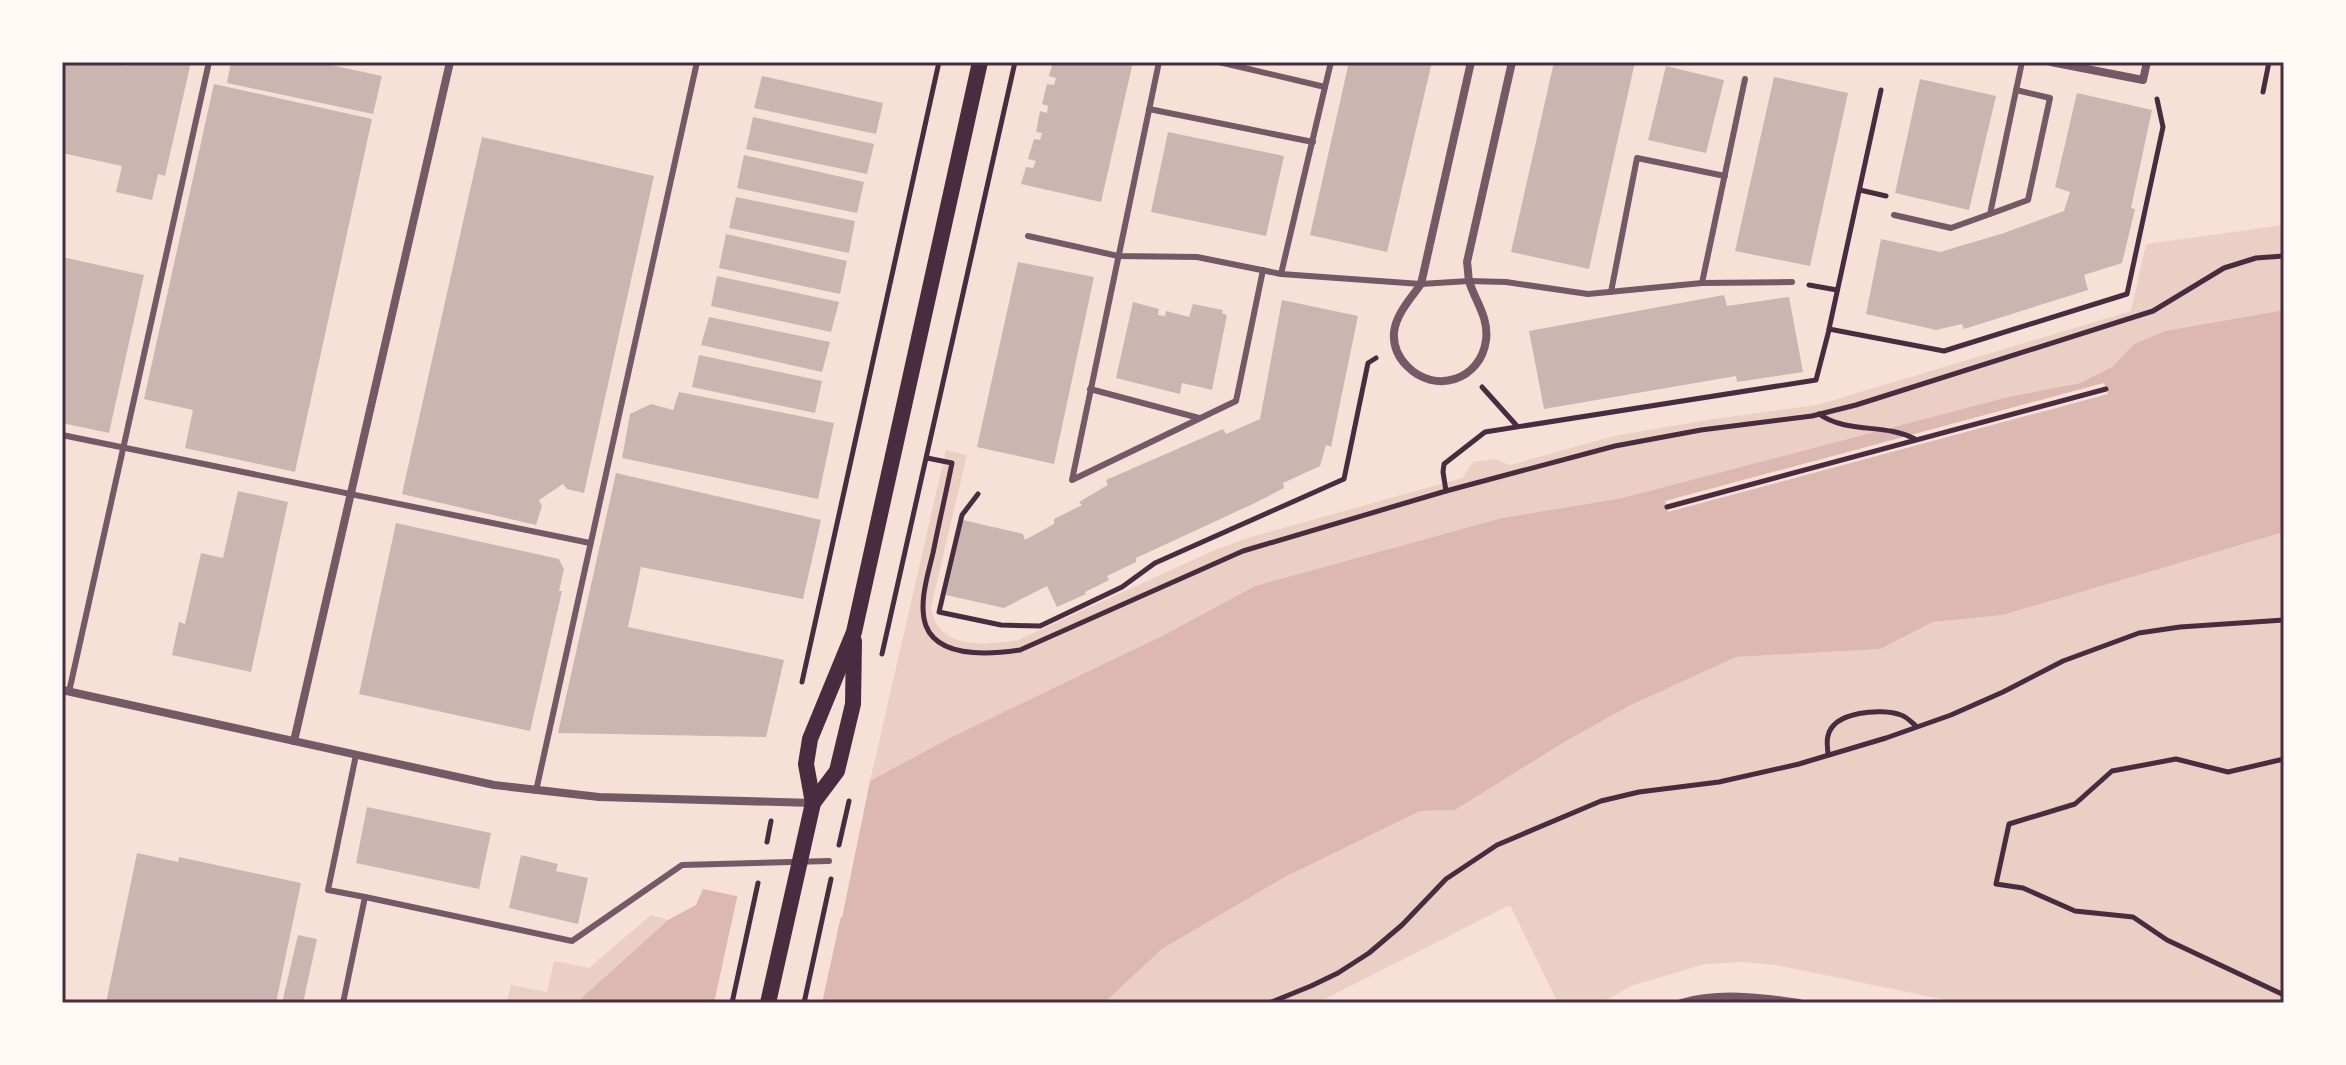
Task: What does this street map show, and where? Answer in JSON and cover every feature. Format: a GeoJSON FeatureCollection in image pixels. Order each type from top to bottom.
{"type":"FeatureCollection","features":[{"type":"Feature","properties":{"kind":"main road"},"geometry":{"type":"LineString","coordinates":[[813,803],[806,764],[810,739],[854,632],[980,62]]}},
{"type":"Feature","properties":{"kind":"main road"},"geometry":{"type":"LineString","coordinates":[[768,1003],[813,803],[837,771],[853,704],[854,632]]}},
{"type":"Feature","properties":{"kind":"street"},"geometry":{"type":"LineString","coordinates":[[294,741],[450,62]]}},
{"type":"Feature","properties":{"kind":"street"},"geometry":{"type":"LineString","coordinates":[[1471,62],[1421,284],[1401,312],[1394,332],[1395,347],[1401,360],[1422,379],[1437,383],[1453,380],[1467,372],[1479,360],[1485,344],[1487,328],[1469,281],[1467,262],[1512,62]]}},
{"type":"Feature","properties":{"kind":"street"},"geometry":{"type":"LineString","coordinates":[[2051,62],[2143,80],[2147,62]]}},
{"type":"Feature","properties":{"kind":"street"},"geometry":{"type":"LineString","coordinates":[[66,691],[494,785],[599,797],[813,803]]}},
{"type":"Feature","properties":{"kind":"street"},"geometry":{"type":"LineString","coordinates":[[1681,1003],[1695,998],[1741,997],[1799,1003]]}},
{"type":"Feature","properties":{"kind":"lane"},"geometry":{"type":"LineString","coordinates":[[66,691],[209,62]]}},
{"type":"Feature","properties":{"kind":"lane"},"geometry":{"type":"LineString","coordinates":[[536,791],[697,62]]}},
{"type":"Feature","properties":{"kind":"lane"},"geometry":{"type":"LineString","coordinates":[[1159,62],[1072,480],[1236,401],[1263,270]]}},
{"type":"Feature","properties":{"kind":"lane"},"geometry":{"type":"LineString","coordinates":[[1219,62],[1325,87]]}},
{"type":"Feature","properties":{"kind":"lane"},"geometry":{"type":"LineString","coordinates":[[1281,274],[1331,62]]}},
{"type":"Feature","properties":{"kind":"lane"},"geometry":{"type":"LineString","coordinates":[[1990,214],[2022,62]]}},
{"type":"Feature","properties":{"kind":"lane"},"geometry":{"type":"LineString","coordinates":[[1702,283],[1745,79]]}},
{"type":"Feature","properties":{"kind":"lane"},"geometry":{"type":"LineString","coordinates":[[1894,215],[1951,228],[2028,200],[2050,98],[2016,90]]}},
{"type":"Feature","properties":{"kind":"lane"},"geometry":{"type":"LineString","coordinates":[[1149,109],[1313,142]]}},
{"type":"Feature","properties":{"kind":"lane"},"geometry":{"type":"LineString","coordinates":[[1611,292],[1637,158],[1725,176]]}},
{"type":"Feature","properties":{"kind":"lane"},"geometry":{"type":"LineString","coordinates":[[1028,236],[1118,256],[1197,257],[1281,274],[1421,284],[1506,282],[1588,294],[1702,283],[1792,282]]}},
{"type":"Feature","properties":{"kind":"lane"},"geometry":{"type":"LineString","coordinates":[[1090,389],[1199,418]]}},
{"type":"Feature","properties":{"kind":"lane"},"geometry":{"type":"LineString","coordinates":[[62,435],[590,543]]}},
{"type":"Feature","properties":{"kind":"lane"},"geometry":{"type":"LineString","coordinates":[[356,755],[328,890],[572,941],[682,865],[832,864]]}},
{"type":"Feature","properties":{"kind":"lane"},"geometry":{"type":"LineString","coordinates":[[343,1003],[365,897]]}},
{"type":"Feature","properties":{"kind":"path"},"geometry":{"type":"LineString","coordinates":[[802,685],[939,62]]}},
{"type":"Feature","properties":{"kind":"path"},"geometry":{"type":"LineString","coordinates":[[879,668],[1015,62]]}},
{"type":"Feature","properties":{"kind":"path"},"geometry":{"type":"LineString","coordinates":[[2263,92],[2269,62]]}},
{"type":"Feature","properties":{"kind":"path"},"geometry":{"type":"LineString","coordinates":[[1446,491],[1444,464],[1485,432],[1816,380],[1881,90]]}},
{"type":"Feature","properties":{"kind":"path"},"geometry":{"type":"LineString","coordinates":[[1829,329],[1944,351],[2127,294],[2163,127],[2157,99]]}},
{"type":"Feature","properties":{"kind":"path"},"geometry":{"type":"LineString","coordinates":[[927,458],[952,463],[926,583],[924,612],[927,627],[938,641],[956,650],[989,654],[1020,650],[1243,551],[1446,491],[1615,446],[1701,430],[1819,414],[1856,405],[2153,311],[2224,268],[2256,258],[2284,256]]}},
{"type":"Feature","properties":{"kind":"path"},"geometry":{"type":"LineString","coordinates":[[978,494],[962,515],[939,612],[1001,625],[1040,626],[1122,587],[1155,563],[1344,479],[1368,363],[1395,347]]}},
{"type":"Feature","properties":{"kind":"path"},"geometry":{"type":"LineString","coordinates":[[1467,372],[1517,426]]}},
{"type":"Feature","properties":{"kind":"path"},"geometry":{"type":"LineString","coordinates":[[1667,507],[2106,389]]}},
{"type":"Feature","properties":{"kind":"path"},"geometry":{"type":"LineString","coordinates":[[1819,414],[1829,421],[1901,433],[1916,440]]}},
{"type":"Feature","properties":{"kind":"path"},"geometry":{"type":"LineString","coordinates":[[1269,1003],[1338,973],[1369,953],[1402,925],[1446,879],[1497,845],[1601,801],[1639,792],[1719,782],[1799,764],[1886,738],[1951,715],[2063,661],[2139,633],[2284,620]]}},
{"type":"Feature","properties":{"kind":"path"},"geometry":{"type":"LineString","coordinates":[[1828,755],[1828,736],[1842,718],[1862,713],[1897,713],[1916,726]]}},
{"type":"Feature","properties":{"kind":"path"},"geometry":{"type":"LineString","coordinates":[[2284,759],[2228,772],[2176,759],[2112,771],[2075,804],[2009,824],[1996,884],[2023,888],[2075,911],[2133,917],[2167,940],[2284,995]]}},
{"type":"Feature","properties":{"kind":"path"},"geometry":{"type":"LineString","coordinates":[[764,856],[775,801]]}},
{"type":"Feature","properties":{"kind":"path"},"geometry":{"type":"LineString","coordinates":[[837,851],[844,820]]}},
{"type":"Feature","properties":{"kind":"path"},"geometry":{"type":"LineString","coordinates":[[804,1003],[832,864]]}},
{"type":"Feature","properties":{"kind":"path"},"geometry":{"type":"LineString","coordinates":[[732,1003],[761,871]]}},
{"type":"Feature","properties":{"kind":"shaded area"},"geometry":{"type":"Polygon","coordinates":[[[2284,225],[2284,310],[2165,331],[2134,344],[2112,367],[2080,383],[2008,397],[1622,498],[1502,518],[1255,586],[1162,636],[870,781],[946,450],[967,455],[931,607],[935,620],[945,633],[964,642],[1018,640],[1217,549],[1462,478],[1473,462],[1495,459],[1510,465],[1614,436],[1817,405],[2131,311],[2146,244],[2284,225]]]}},
{"type":"Feature","properties":{"kind":"shaded area"},"geometry":{"type":"Polygon","coordinates":[[[2284,310],[2284,532],[2003,615],[1933,622],[1880,649],[1736,657],[1629,706],[1455,810],[1420,811],[1283,878],[1162,949],[1104,1003],[576,1003],[668,920],[696,905],[703,889],[842,918],[870,781],[950,738],[1162,636],[1255,586],[1502,518],[1622,498],[2008,397],[2080,383],[2112,367],[2134,344],[2165,331],[2284,310]]]}},
{"type":"Feature","properties":{"kind":"shaded area"},"geometry":{"type":"Polygon","coordinates":[[[2284,532],[2284,1003],[1961,1003],[1775,965],[1744,962],[1705,964],[1631,986],[1601,1003],[1558,1003],[1510,905],[1317,1003],[1104,1003],[1162,949],[1283,878],[1420,811],[1455,810],[1629,706],[1736,657],[1880,649],[1933,622],[2003,615],[2284,532]]]}},
{"type":"Feature","properties":{"kind":"shaded area"},"geometry":{"type":"Polygon","coordinates":[[[651,915],[668,920],[576,1003],[507,1003],[511,985],[547,992],[554,961],[589,968],[651,915]]]}},
{"type":"Feature","properties":{"kind":"pier"},"geometry":{"type":"Polygon","coordinates":[[[2104,383],[2108,394],[1668,512],[1665,501],[2104,383]]]}},
{"type":"Feature","properties":{"kind":"pier"},"geometry":{"type":"Polygon","coordinates":[[[863,815],[822,1003],[714,1003],[738,893],[839,913],[859,816],[863,815]]]}},
{"type":"Feature","properties":{"kind":"building"},"geometry":{"type":"Polygon","coordinates":[[[62,62],[111,62],[127,66],[128,62],[191,62],[165,176],[158,174],[152,200],[116,192],[122,166],[62,153],[62,62]]]}},
{"type":"Feature","properties":{"kind":"building"},"geometry":{"type":"Polygon","coordinates":[[[231,62],[317,62],[382,76],[373,114],[227,83],[231,62]]]}},
{"type":"Feature","properties":{"kind":"building"},"geometry":{"type":"Polygon","coordinates":[[[1053,62],[1133,62],[1101,202],[1021,184],[1026,167],[1033,168],[1036,161],[1028,159],[1034,139],[1040,140],[1042,133],[1036,132],[1040,111],[1047,113],[1048,106],[1042,104],[1047,84],[1054,85],[1056,78],[1049,76],[1053,62]]]}},
{"type":"Feature","properties":{"kind":"building"},"geometry":{"type":"Polygon","coordinates":[[[1349,62],[1432,62],[1387,252],[1310,235],[1349,62]]]}},
{"type":"Feature","properties":{"kind":"building"},"geometry":{"type":"Polygon","coordinates":[[[1554,62],[1635,62],[1589,269],[1511,252],[1554,62]]]}},
{"type":"Feature","properties":{"kind":"building"},"geometry":{"type":"Polygon","coordinates":[[[1666,66],[1724,80],[1706,153],[1648,140],[1666,66]]]}},
{"type":"Feature","properties":{"kind":"building"},"geometry":{"type":"Polygon","coordinates":[[[762,76],[883,103],[876,134],[754,108],[762,76]]]}},
{"type":"Feature","properties":{"kind":"building"},"geometry":{"type":"Polygon","coordinates":[[[1774,77],[1848,93],[1810,266],[1735,251],[1774,77]]]}},
{"type":"Feature","properties":{"kind":"building"},"geometry":{"type":"Polygon","coordinates":[[[1920,79],[1996,96],[1969,210],[1895,193],[1920,79]]]}},
{"type":"Feature","properties":{"kind":"building"},"geometry":{"type":"Polygon","coordinates":[[[214,84],[372,119],[295,472],[185,448],[193,410],[144,399],[214,84]]]}},
{"type":"Feature","properties":{"kind":"building"},"geometry":{"type":"Polygon","coordinates":[[[2077,93],[2152,110],[2122,263],[2084,275],[2088,290],[1964,329],[1962,324],[1936,330],[1866,314],[1881,239],[1940,252],[2064,211],[2070,192],[2055,187],[2077,93]]]}},
{"type":"Feature","properties":{"kind":"building"},"geometry":{"type":"Polygon","coordinates":[[[753,117],[874,144],[867,174],[746,149],[753,117]]]}},
{"type":"Feature","properties":{"kind":"building"},"geometry":{"type":"Polygon","coordinates":[[[1168,132],[1284,156],[1266,236],[1151,212],[1168,132]]]}},
{"type":"Feature","properties":{"kind":"building"},"geometry":{"type":"Polygon","coordinates":[[[482,137],[654,176],[584,493],[567,489],[563,484],[539,500],[542,506],[536,525],[402,494],[482,137]]]}},
{"type":"Feature","properties":{"kind":"building"},"geometry":{"type":"Polygon","coordinates":[[[744,155],[864,182],[857,213],[737,188],[744,155]]]}},
{"type":"Feature","properties":{"kind":"building"},"geometry":{"type":"Polygon","coordinates":[[[736,197],[855,221],[849,253],[729,228],[736,197]]]}},
{"type":"Feature","properties":{"kind":"building"},"geometry":{"type":"Polygon","coordinates":[[[726,234],[847,261],[840,294],[719,268],[726,234]]]}},
{"type":"Feature","properties":{"kind":"building"},"geometry":{"type":"Polygon","coordinates":[[[62,257],[144,275],[109,433],[62,423],[62,257]]]}},
{"type":"Feature","properties":{"kind":"building"},"geometry":{"type":"Polygon","coordinates":[[[1018,262],[1094,277],[1054,464],[977,447],[1018,262]]]}},
{"type":"Feature","properties":{"kind":"building"},"geometry":{"type":"Polygon","coordinates":[[[717,276],[839,302],[831,332],[711,306],[717,276]]]}},
{"type":"Feature","properties":{"kind":"building"},"geometry":{"type":"Polygon","coordinates":[[[1724,295],[1727,306],[1789,297],[1803,372],[1737,382],[1736,376],[1544,409],[1529,331],[1724,295]]]}},
{"type":"Feature","properties":{"kind":"building"},"geometry":{"type":"Polygon","coordinates":[[[1282,300],[1358,316],[1331,447],[1326,445],[1320,466],[1283,483],[1284,488],[1255,503],[1136,558],[1136,562],[1107,576],[1109,580],[1057,607],[1047,586],[1004,608],[946,595],[963,520],[1023,534],[1025,540],[1054,524],[1054,519],[1082,505],[1079,502],[1108,485],[1106,480],[1223,429],[1226,434],[1260,419],[1282,300]]]}},
{"type":"Feature","properties":{"kind":"building"},"geometry":{"type":"Polygon","coordinates":[[[1133,302],[1159,309],[1158,315],[1165,316],[1166,311],[1189,317],[1193,304],[1223,310],[1222,313],[1227,315],[1212,390],[1182,383],[1180,394],[1116,378],[1133,302]]]}},
{"type":"Feature","properties":{"kind":"building"},"geometry":{"type":"Polygon","coordinates":[[[709,317],[830,342],[822,372],[701,345],[709,317]]]}},
{"type":"Feature","properties":{"kind":"building"},"geometry":{"type":"Polygon","coordinates":[[[699,355],[822,381],[815,413],[692,387],[699,355]]]}},
{"type":"Feature","properties":{"kind":"building"},"geometry":{"type":"Polygon","coordinates":[[[679,392],[834,423],[818,499],[622,458],[630,414],[651,404],[673,410],[679,392]]]}},
{"type":"Feature","properties":{"kind":"building"},"geometry":{"type":"Polygon","coordinates":[[[616,473],[821,520],[803,599],[641,567],[628,627],[784,660],[766,737],[558,733],[616,473]]]}},
{"type":"Feature","properties":{"kind":"building"},"geometry":{"type":"Polygon","coordinates":[[[238,491],[288,502],[251,672],[172,655],[179,622],[185,624],[201,553],[223,558],[238,491]]]}},
{"type":"Feature","properties":{"kind":"building"},"geometry":{"type":"Polygon","coordinates":[[[396,523],[559,559],[564,569],[559,591],[562,591],[530,731],[359,694],[396,523]]]}},
{"type":"Feature","properties":{"kind":"building"},"geometry":{"type":"Polygon","coordinates":[[[367,807],[491,833],[479,889],[356,863],[367,807]]]}},
{"type":"Feature","properties":{"kind":"building"},"geometry":{"type":"Polygon","coordinates":[[[137,853],[178,862],[179,857],[301,883],[276,1003],[106,1003],[137,853]]]}},
{"type":"Feature","properties":{"kind":"building"},"geometry":{"type":"Polygon","coordinates":[[[521,855],[558,864],[556,871],[588,878],[578,924],[509,908],[521,855]]]}},
{"type":"Feature","properties":{"kind":"building"},"geometry":{"type":"Polygon","coordinates":[[[298,935],[317,939],[303,1003],[282,1003],[298,935]]]}}]}
